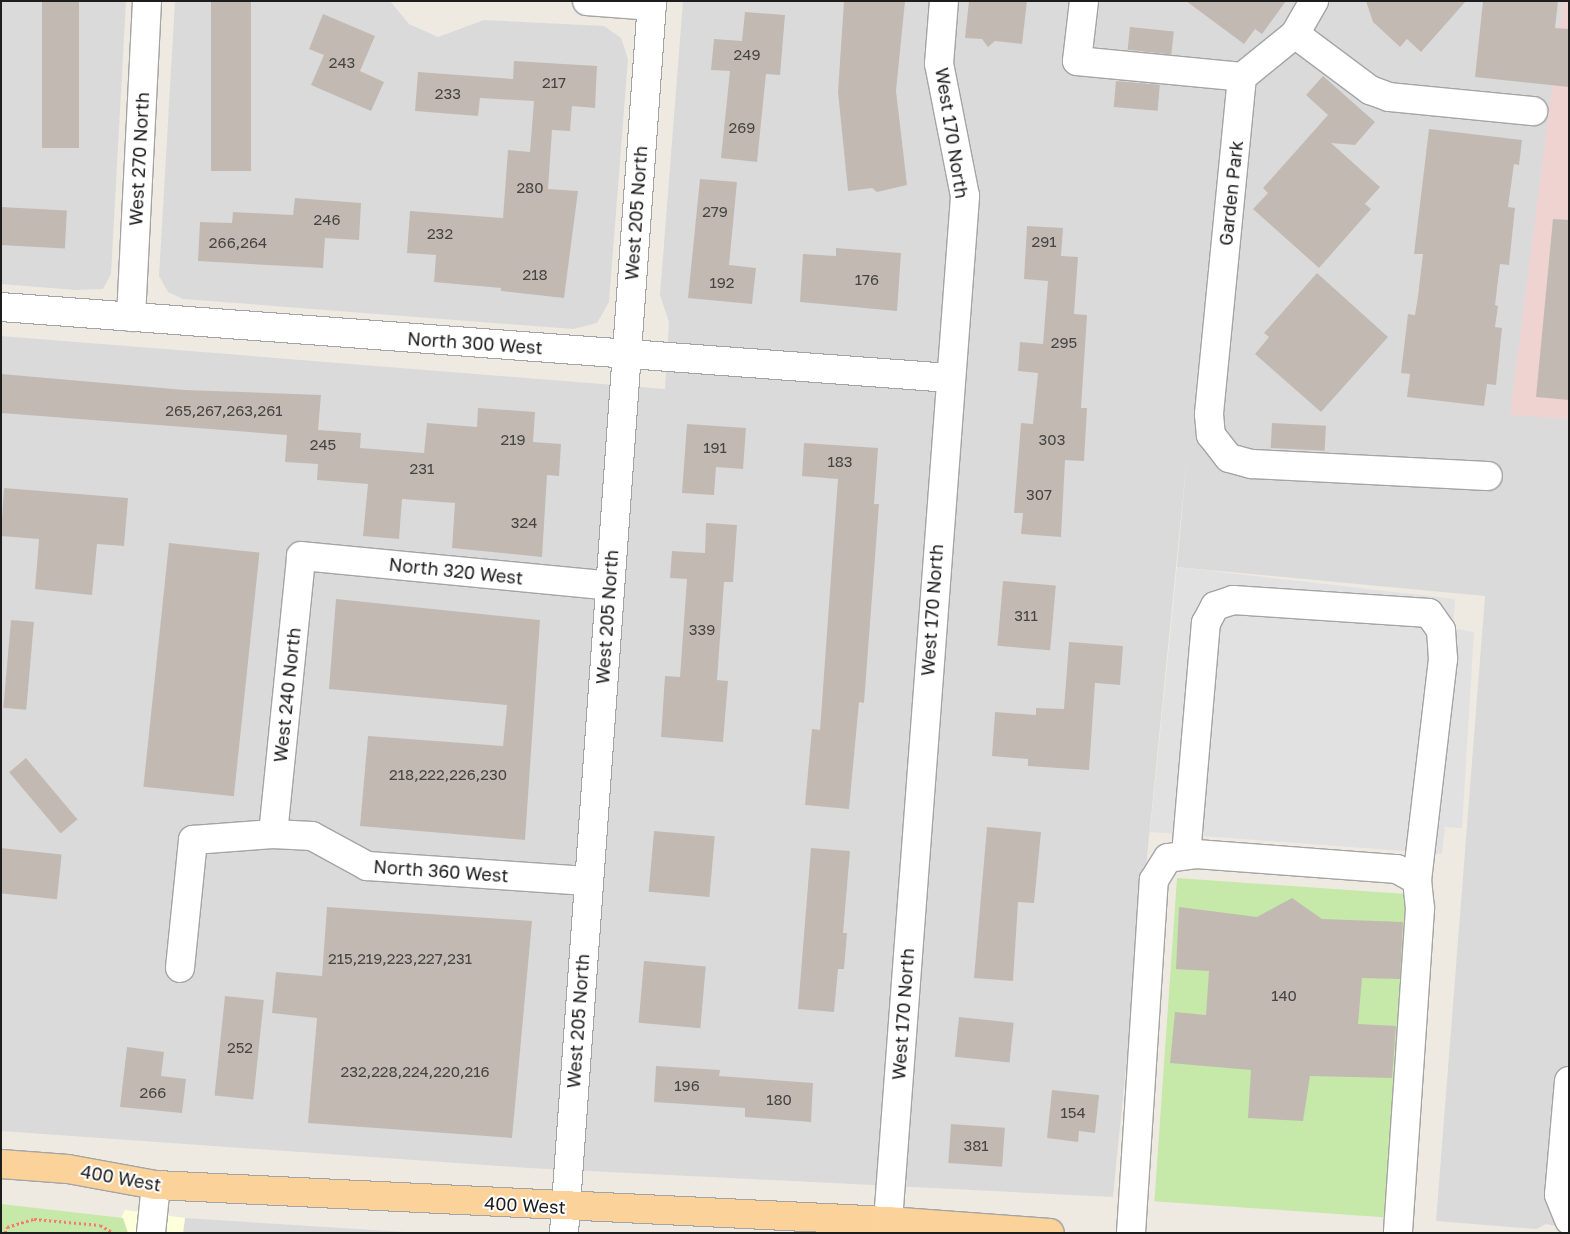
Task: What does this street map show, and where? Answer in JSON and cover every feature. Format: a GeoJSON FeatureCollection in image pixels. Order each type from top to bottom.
{"type":"FeatureCollection","features":[{"type":"Feature","properties":{"kind":"main road","name":"400 West"},"geometry":{"type":"LineString","coordinates":[[1,1164],[68,1169],[156,1186],[565,1220],[888,1221],[1050,1233]]}},
{"type":"Feature","properties":{"kind":"street","name":"West 270 North"},"geometry":{"type":"LineString","coordinates":[[131,317],[147,1]]}},
{"type":"Feature","properties":{"kind":"street"},"geometry":{"type":"LineString","coordinates":[[587,1],[652,4]]}},
{"type":"Feature","properties":{"kind":"street","name":"West 170 North"},"geometry":{"type":"LineString","coordinates":[[888,1221],[949,378],[965,196],[939,64],[944,1]]}},
{"type":"Feature","properties":{"kind":"street"},"geometry":{"type":"LineString","coordinates":[[1084,1],[1077,61],[1242,78],[1295,34],[1314,1]]}},
{"type":"Feature","properties":{"kind":"street","name":"West 205 North"},"geometry":{"type":"LineString","coordinates":[[565,1220],[587,881],[652,4]]}},
{"type":"Feature","properties":{"kind":"street"},"geometry":{"type":"LineString","coordinates":[[1295,34],[1370,90],[1389,97],[1533,111]]}},
{"type":"Feature","properties":{"kind":"street","name":"Garden Park"},"geometry":{"type":"LineString","coordinates":[[1242,78],[1209,414],[1211,435],[1229,458],[1252,464],[1488,476]]}},
{"type":"Feature","properties":{"kind":"street","name":"North 300 West"},"geometry":{"type":"LineString","coordinates":[[1,307],[949,378]]}},
{"type":"Feature","properties":{"kind":"street","name":"North 320 West"},"geometry":{"type":"LineString","coordinates":[[301,556],[610,586]]}},
{"type":"Feature","properties":{"kind":"street","name":"West 240 North"},"geometry":{"type":"LineString","coordinates":[[273,834],[301,556]]}},
{"type":"Feature","properties":{"kind":"street"},"geometry":{"type":"LineString","coordinates":[[1186,855],[1206,623],[1215,606],[1233,600],[1429,613],[1441,630],[1443,659],[1417,880],[1420,909],[1398,1233]]}},
{"type":"Feature","properties":{"kind":"street","name":"North 360 West"},"geometry":{"type":"LineString","coordinates":[[180,968],[193,840],[273,834],[312,836],[367,866],[587,881]]}},
{"type":"Feature","properties":{"kind":"street"},"geometry":{"type":"LineString","coordinates":[[1131,1233],[1154,880],[1168,858],[1186,855],[1397,869],[1417,880]]}},
{"type":"Feature","properties":{"kind":"street"},"geometry":{"type":"LineString","coordinates":[[1569,1081],[1559,1195],[1569,1220]]}},
{"type":"Feature","properties":{"kind":"street"},"geometry":{"type":"LineString","coordinates":[[151,1233],[156,1186]]}},
{"type":"Feature","properties":{"kind":"path"},"geometry":{"type":"LineString","coordinates":[[5,1233],[7,1227],[34,1219],[100,1226],[114,1233]]}},
{"type":"Feature","properties":{"kind":"shaded area"},"geometry":{"type":"Polygon","coordinates":[[[1,1],[126,1],[111,274],[103,289],[76,290],[1,284],[1,1]]]}},
{"type":"Feature","properties":{"kind":"shaded area"},"geometry":{"type":"Polygon","coordinates":[[[175,1],[390,1],[409,24],[438,37],[484,20],[604,26],[621,38],[628,59],[609,302],[597,323],[573,329],[183,299],[168,292],[159,276],[175,1]]]}},
{"type":"Feature","properties":{"kind":"shaded area"},"geometry":{"type":"Polygon","coordinates":[[[683,1],[1564,1],[1569,419],[1569,1229],[1546,1224],[1537,1229],[1436,1221],[1485,596],[1177,567],[1188,447],[1113,1197],[528,1168],[1,1131],[1,336],[665,389],[669,322],[660,295],[683,1]]]}},
{"type":"Feature","properties":{"kind":"shaded area"},"geometry":{"type":"Polygon","coordinates":[[[1563,1],[1569,1],[1569,419],[1510,415],[1563,1]]]}},
{"type":"Feature","properties":{"kind":"shaded area"},"geometry":{"type":"Polygon","coordinates":[[[1177,567],[1455,599],[1453,628],[1474,632],[1462,828],[1445,827],[1442,854],[1150,832],[1177,567]]]}},
{"type":"Feature","properties":{"kind":"shaded area"},"geometry":{"type":"Polygon","coordinates":[[[125,1210],[185,1218],[183,1233],[1,1233],[1,1215],[118,1224],[125,1210]]]}},
{"type":"Feature","properties":{"kind":"shaded area"},"geometry":{"type":"Polygon","coordinates":[[[185,1218],[421,1233],[183,1233],[185,1218]]]}},
{"type":"Feature","properties":{"kind":"green space"},"geometry":{"type":"Polygon","coordinates":[[[1177,878],[1409,894],[1387,1217],[1154,1201],[1177,878]]]}},
{"type":"Feature","properties":{"kind":"green space"},"geometry":{"type":"Polygon","coordinates":[[[1,1204],[123,1218],[128,1233],[1,1233],[1,1204]]]}},
{"type":"Feature","properties":{"kind":"building"},"geometry":{"type":"Polygon","coordinates":[[[42,1],[79,1],[79,148],[42,148],[42,1]]]}},
{"type":"Feature","properties":{"kind":"building"},"geometry":{"type":"Polygon","coordinates":[[[211,1],[251,1],[251,171],[211,171],[211,1]]]}},
{"type":"Feature","properties":{"kind":"building"},"geometry":{"type":"Polygon","coordinates":[[[844,1],[905,1],[896,91],[907,185],[877,192],[872,188],[848,191],[838,92],[844,1]]]}},
{"type":"Feature","properties":{"kind":"building"},"geometry":{"type":"Polygon","coordinates":[[[969,1],[1027,1],[1022,44],[995,41],[988,47],[982,39],[965,38],[969,1]]]}},
{"type":"Feature","properties":{"kind":"building"},"geometry":{"type":"Polygon","coordinates":[[[1186,1],[1286,1],[1262,34],[1255,29],[1244,44],[1186,1]]]}},
{"type":"Feature","properties":{"kind":"building"},"geometry":{"type":"Polygon","coordinates":[[[1366,1],[1466,1],[1421,52],[1407,39],[1400,47],[1373,22],[1366,1]]]}},
{"type":"Feature","properties":{"kind":"building"},"geometry":{"type":"Polygon","coordinates":[[[1483,1],[1558,1],[1555,28],[1569,29],[1569,87],[1475,77],[1483,1]]]}},
{"type":"Feature","properties":{"kind":"building"},"geometry":{"type":"Polygon","coordinates":[[[745,12],[785,15],[780,75],[766,74],[757,162],[721,158],[730,71],[711,70],[714,39],[742,41],[745,12]]]}},
{"type":"Feature","properties":{"kind":"building"},"geometry":{"type":"Polygon","coordinates":[[[323,14],[375,36],[360,71],[384,82],[371,111],[311,85],[324,55],[309,49],[323,14]]]}},
{"type":"Feature","properties":{"kind":"building"},"geometry":{"type":"Polygon","coordinates":[[[1130,27],[1174,32],[1171,54],[1128,50],[1130,27]]]}},
{"type":"Feature","properties":{"kind":"building"},"geometry":{"type":"Polygon","coordinates":[[[514,61],[597,66],[595,108],[572,106],[570,131],[552,130],[548,189],[578,191],[564,298],[501,291],[501,288],[434,282],[436,255],[407,253],[410,211],[503,218],[508,150],[530,152],[534,101],[480,98],[478,116],[415,111],[418,72],[513,79],[514,61]]]}},
{"type":"Feature","properties":{"kind":"building"},"geometry":{"type":"Polygon","coordinates":[[[1323,76],[1375,122],[1355,145],[1331,143],[1380,187],[1365,204],[1371,209],[1319,268],[1253,209],[1268,193],[1263,188],[1328,115],[1306,95],[1323,76]]]}},
{"type":"Feature","properties":{"kind":"building"},"geometry":{"type":"Polygon","coordinates":[[[1116,81],[1160,85],[1158,111],[1114,107],[1116,81]]]}},
{"type":"Feature","properties":{"kind":"building"},"geometry":{"type":"Polygon","coordinates":[[[1429,129],[1522,140],[1519,165],[1514,164],[1508,207],[1515,208],[1509,265],[1500,264],[1495,305],[1498,306],[1495,327],[1502,328],[1496,385],[1487,384],[1484,406],[1407,397],[1410,374],[1401,373],[1408,314],[1415,315],[1423,254],[1414,254],[1429,129]]]}},
{"type":"Feature","properties":{"kind":"building"},"geometry":{"type":"Polygon","coordinates":[[[700,179],[737,182],[729,265],[756,268],[752,304],[688,298],[700,179]]]}},
{"type":"Feature","properties":{"kind":"building"},"geometry":{"type":"Polygon","coordinates":[[[295,198],[361,203],[359,240],[325,238],[323,268],[198,261],[200,222],[232,223],[233,212],[293,215],[295,198]]]}},
{"type":"Feature","properties":{"kind":"building"},"geometry":{"type":"Polygon","coordinates":[[[1,207],[67,210],[65,248],[1,245],[1,207]]]}},
{"type":"Feature","properties":{"kind":"building"},"geometry":{"type":"Polygon","coordinates":[[[1553,219],[1569,220],[1569,400],[1536,397],[1553,219]]]}},
{"type":"Feature","properties":{"kind":"building"},"geometry":{"type":"Polygon","coordinates":[[[1027,226],[1063,228],[1061,256],[1078,257],[1074,314],[1087,315],[1081,408],[1087,408],[1084,461],[1065,460],[1061,537],[1021,534],[1023,513],[1014,513],[1021,423],[1033,424],[1038,373],[1018,371],[1020,342],[1043,344],[1048,281],[1024,279],[1027,226]]]}},
{"type":"Feature","properties":{"kind":"building"},"geometry":{"type":"Polygon","coordinates":[[[836,248],[901,253],[897,311],[800,302],[803,254],[836,256],[836,248]]]}},
{"type":"Feature","properties":{"kind":"building"},"geometry":{"type":"Polygon","coordinates":[[[1317,273],[1388,337],[1321,412],[1255,354],[1269,337],[1264,333],[1317,273]]]}},
{"type":"Feature","properties":{"kind":"building"},"geometry":{"type":"Polygon","coordinates":[[[1,374],[185,390],[321,395],[318,430],[361,433],[360,448],[424,453],[427,423],[477,427],[478,408],[535,412],[533,442],[561,444],[559,476],[547,475],[542,557],[452,548],[455,503],[402,499],[399,539],[363,536],[368,484],[317,480],[318,464],[285,462],[287,435],[1,413],[1,374]]]}},
{"type":"Feature","properties":{"kind":"building"},"geometry":{"type":"Polygon","coordinates":[[[1272,423],[1326,426],[1325,451],[1271,448],[1272,423]]]}},
{"type":"Feature","properties":{"kind":"building"},"geometry":{"type":"Polygon","coordinates":[[[687,424],[746,428],[743,469],[716,467],[714,495],[682,493],[687,424]]]}},
{"type":"Feature","properties":{"kind":"building"},"geometry":{"type":"Polygon","coordinates":[[[804,443],[878,448],[874,504],[879,504],[864,703],[859,702],[849,809],[805,805],[812,729],[820,730],[838,479],[802,476],[804,443]]]}},
{"type":"Feature","properties":{"kind":"building"},"geometry":{"type":"Polygon","coordinates":[[[4,488],[128,498],[124,546],[97,544],[92,595],[35,589],[39,539],[1,536],[4,488]]]}},
{"type":"Feature","properties":{"kind":"building"},"geometry":{"type":"Polygon","coordinates":[[[706,523],[737,525],[733,582],[724,582],[717,680],[728,681],[723,742],[661,737],[665,676],[680,677],[687,579],[670,578],[672,551],[705,553],[706,523]]]}},
{"type":"Feature","properties":{"kind":"building"},"geometry":{"type":"Polygon","coordinates":[[[169,543],[260,553],[234,796],[143,787],[169,543]]]}},
{"type":"Feature","properties":{"kind":"building"},"geometry":{"type":"Polygon","coordinates":[[[1003,581],[1056,586],[1050,650],[997,646],[1003,581]]]}},
{"type":"Feature","properties":{"kind":"building"},"geometry":{"type":"Polygon","coordinates":[[[336,599],[540,620],[525,840],[360,826],[368,736],[503,746],[507,705],[329,689],[336,599]]]}},
{"type":"Feature","properties":{"kind":"building"},"geometry":{"type":"Polygon","coordinates":[[[11,620],[34,622],[26,710],[3,708],[11,620]]]}},
{"type":"Feature","properties":{"kind":"building"},"geometry":{"type":"Polygon","coordinates":[[[1069,642],[1123,646],[1120,685],[1095,683],[1089,770],[1028,766],[1028,759],[992,756],[995,712],[1036,715],[1036,708],[1064,709],[1069,642]]]}},
{"type":"Feature","properties":{"kind":"building"},"geometry":{"type":"Polygon","coordinates":[[[26,758],[77,819],[61,833],[9,772],[26,758]]]}},
{"type":"Feature","properties":{"kind":"building"},"geometry":{"type":"Polygon","coordinates":[[[987,827],[1041,832],[1034,903],[1018,902],[1013,981],[974,978],[987,827]]]}},
{"type":"Feature","properties":{"kind":"building"},"geometry":{"type":"Polygon","coordinates":[[[654,831],[715,836],[709,897],[649,892],[654,831]]]}},
{"type":"Feature","properties":{"kind":"building"},"geometry":{"type":"Polygon","coordinates":[[[1,848],[62,854],[57,899],[1,893],[1,848]]]}},
{"type":"Feature","properties":{"kind":"building"},"geometry":{"type":"Polygon","coordinates":[[[811,848],[850,851],[843,933],[847,933],[844,969],[838,969],[834,1012],[798,1009],[811,848]]]}},
{"type":"Feature","properties":{"kind":"building"},"geometry":{"type":"Polygon","coordinates":[[[1292,898],[1322,919],[1403,922],[1400,979],[1362,978],[1358,1024],[1396,1026],[1392,1078],[1310,1076],[1303,1121],[1248,1118],[1251,1070],[1170,1063],[1175,1012],[1206,1015],[1209,971],[1176,969],[1179,907],[1257,917],[1292,898]]]}},
{"type":"Feature","properties":{"kind":"building"},"geometry":{"type":"Polygon","coordinates":[[[327,907],[532,921],[512,1138],[308,1123],[317,1018],[272,1013],[276,972],[322,976],[327,907]]]}},
{"type":"Feature","properties":{"kind":"building"},"geometry":{"type":"Polygon","coordinates":[[[644,961],[706,966],[700,1028],[639,1023],[644,961]]]}},
{"type":"Feature","properties":{"kind":"building"},"geometry":{"type":"Polygon","coordinates":[[[225,996],[264,1000],[253,1100],[215,1095],[225,996]]]}},
{"type":"Feature","properties":{"kind":"building"},"geometry":{"type":"Polygon","coordinates":[[[959,1017],[1014,1023],[1010,1063],[955,1057],[959,1017]]]}},
{"type":"Feature","properties":{"kind":"building"},"geometry":{"type":"Polygon","coordinates":[[[127,1047],[164,1052],[161,1076],[186,1079],[182,1113],[120,1107],[127,1047]]]}},
{"type":"Feature","properties":{"kind":"building"},"geometry":{"type":"Polygon","coordinates":[[[656,1066],[720,1070],[719,1076],[813,1083],[811,1122],[745,1117],[745,1108],[654,1102],[656,1066]]]}},
{"type":"Feature","properties":{"kind":"building"},"geometry":{"type":"Polygon","coordinates":[[[1052,1090],[1099,1095],[1095,1133],[1079,1131],[1078,1142],[1047,1138],[1052,1090]]]}},
{"type":"Feature","properties":{"kind":"building"},"geometry":{"type":"Polygon","coordinates":[[[951,1124],[1005,1128],[1002,1167],[948,1163],[951,1124]]]}}]}
